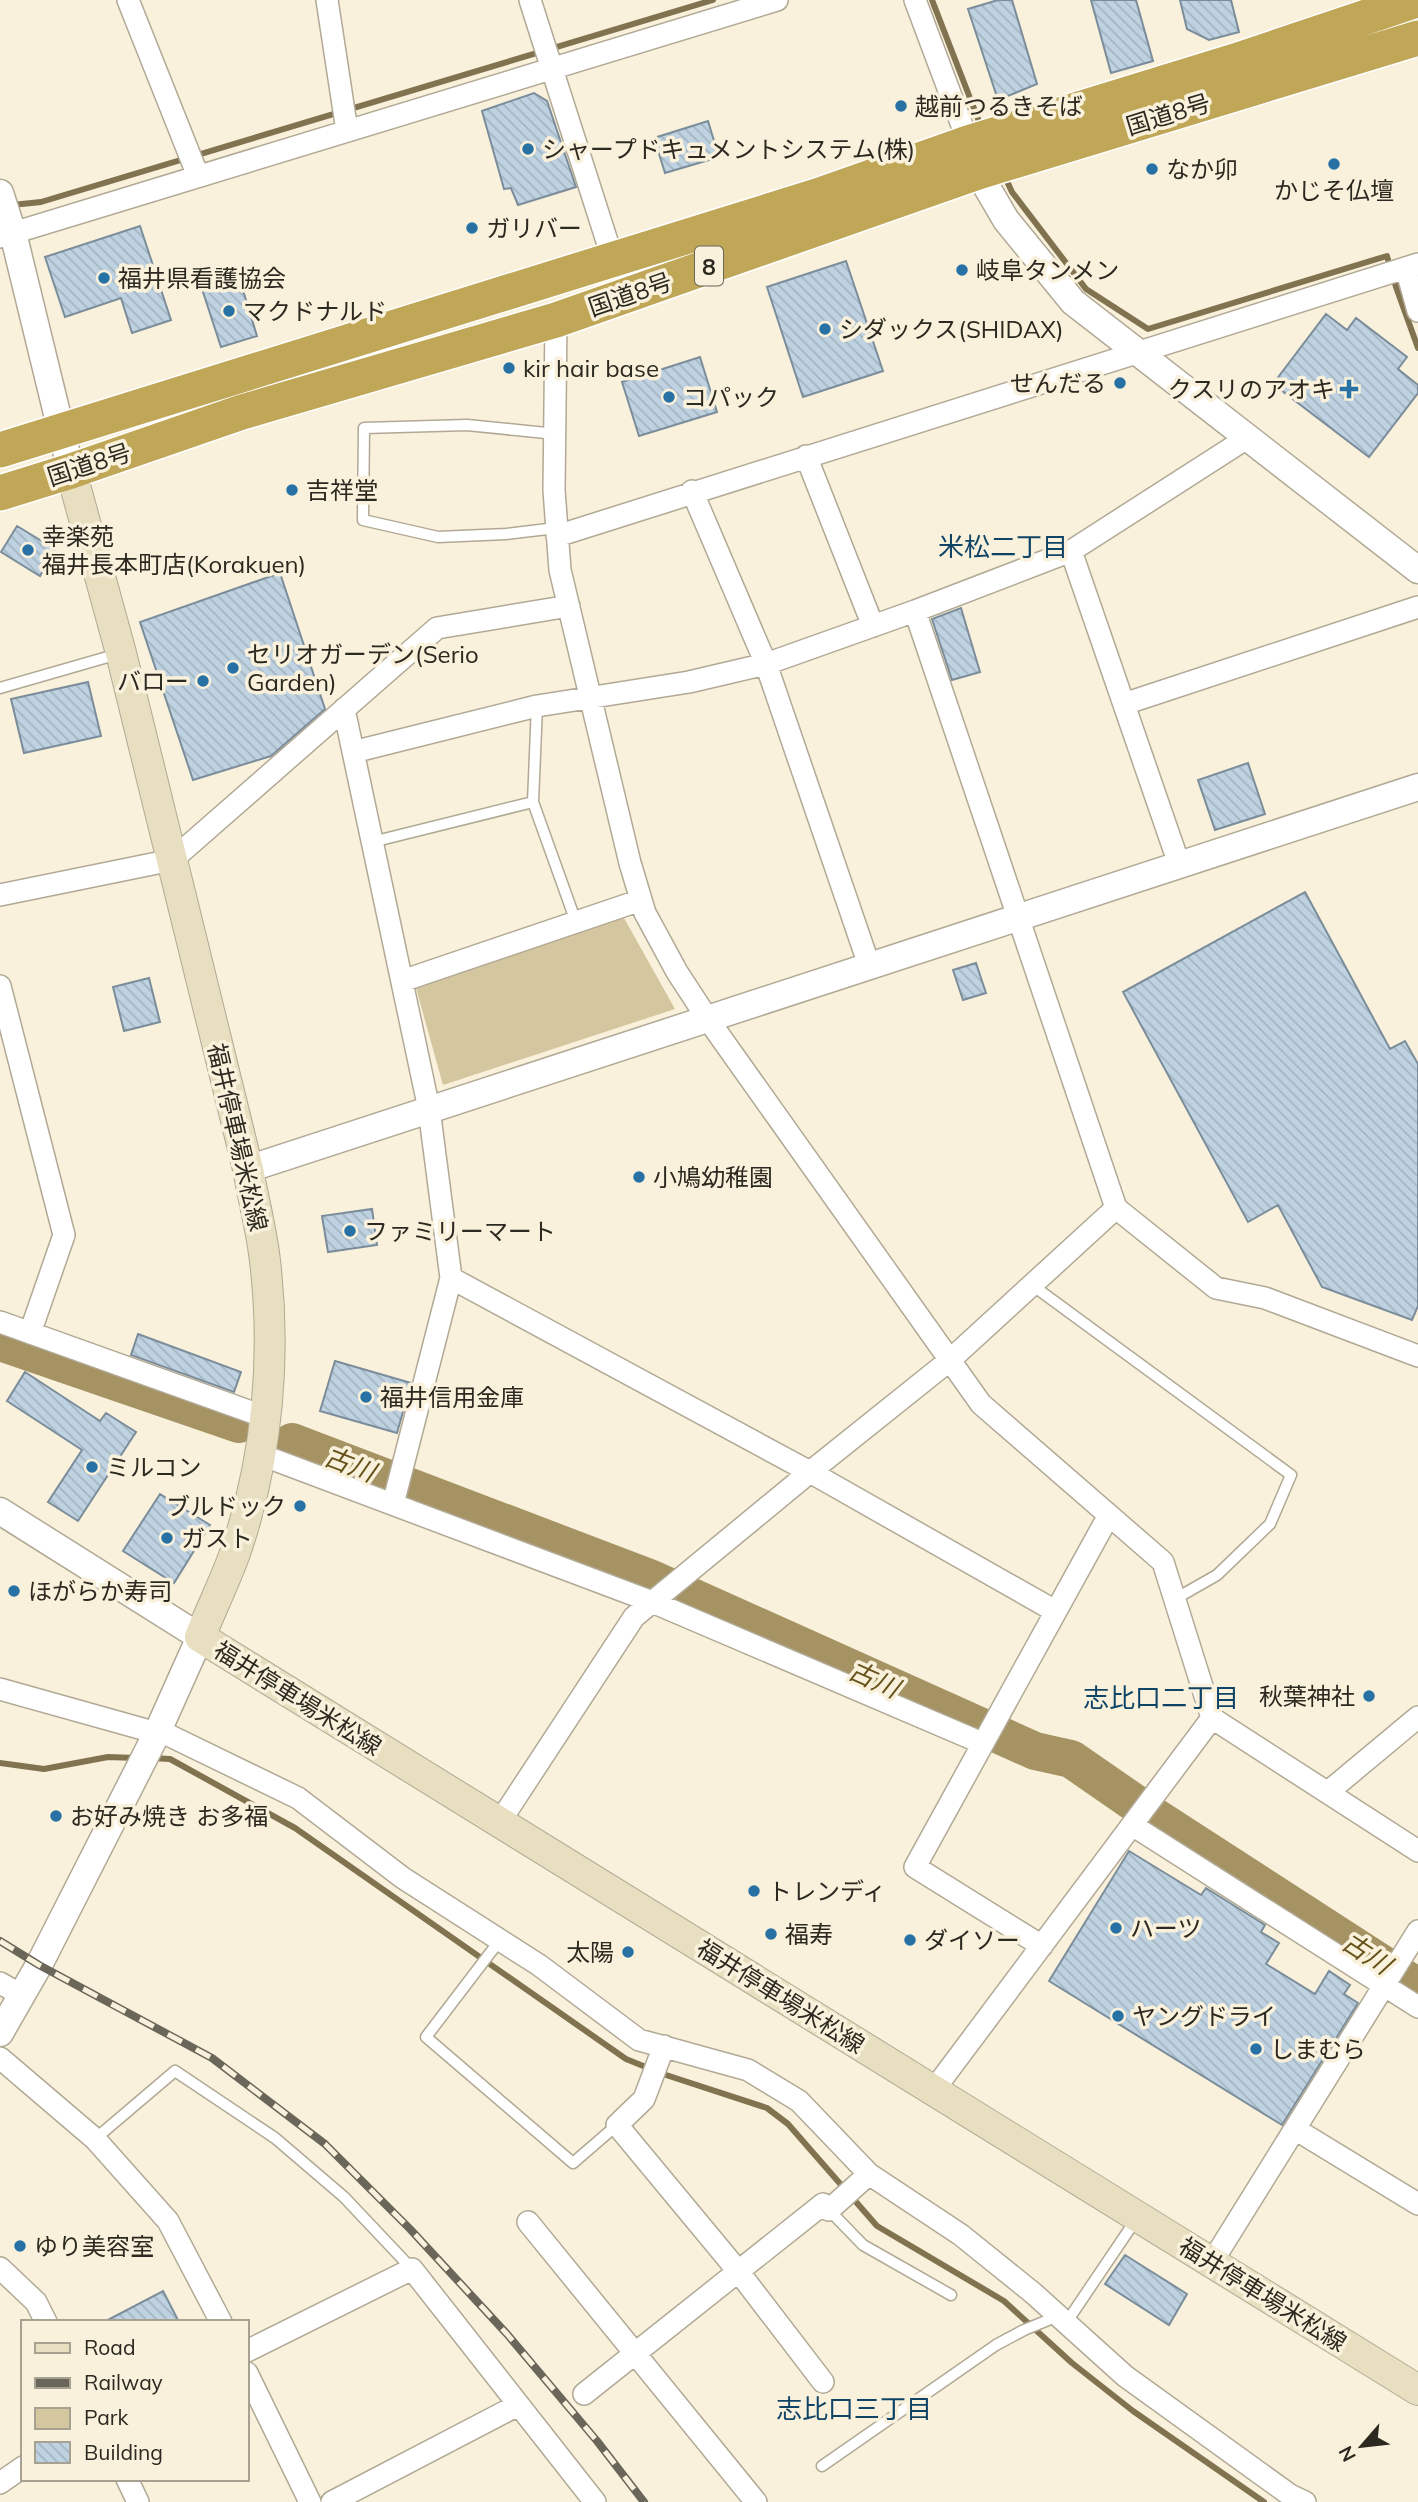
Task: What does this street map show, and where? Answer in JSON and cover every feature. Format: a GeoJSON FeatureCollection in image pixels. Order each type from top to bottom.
{"type":"FeatureCollection","features":[{"type":"Feature","properties":{"kind":"highway","name":"国道8号"},"geometry":{"type":"LineString","coordinates":[[0,493],[242,412],[556,320],[973,158],[1235,61],[1418,0]]}},
{"type":"Feature","properties":{"kind":"highway","name":"国道8号"},"geometry":{"type":"LineString","coordinates":[[0,450],[817,196],[973,158],[1418,38]]}},
{"type":"Feature","properties":{"kind":"main road","name":"福井停車場米松線"},"geometry":{"type":"LineString","coordinates":[[71,471],[121,653],[248,1169],[264,1250],[270,1356],[259,1454],[234,1553],[200,1637],[1418,2390]]}},
{"type":"Feature","properties":{"kind":"street"},"geometry":{"type":"LineString","coordinates":[[128,0],[198,176]]}},
{"type":"Feature","properties":{"kind":"street"},"geometry":{"type":"LineString","coordinates":[[327,0],[347,131]]}},
{"type":"Feature","properties":{"kind":"street"},"geometry":{"type":"LineString","coordinates":[[530,0],[613,260]]}},
{"type":"Feature","properties":{"kind":"street"},"geometry":{"type":"LineString","coordinates":[[6,235],[552,68],[729,7],[777,0]]}},
{"type":"Feature","properties":{"kind":"street"},"geometry":{"type":"LineString","coordinates":[[915,0],[973,158],[1006,220],[1073,302],[1418,570]]}},
{"type":"Feature","properties":{"kind":"street"},"geometry":{"type":"LineString","coordinates":[[0,193],[6,235],[62,429],[71,471]]}},
{"type":"Feature","properties":{"kind":"street"},"geometry":{"type":"LineString","coordinates":[[556,532],[1412,266],[1418,311]]}},
{"type":"Feature","properties":{"kind":"street"},"geometry":{"type":"LineString","coordinates":[[556,320],[556,532],[561,570],[630,863],[645,913],[671,960],[707,1018],[981,1404],[1163,1562],[1212,1718],[1418,1851]]}},
{"type":"Feature","properties":{"kind":"street"},"geometry":{"type":"LineString","coordinates":[[353,752],[537,706],[689,682],[765,664],[915,611],[1071,551],[1247,438]]}},
{"type":"Feature","properties":{"kind":"street"},"geometry":{"type":"LineString","coordinates":[[806,456],[873,626]]}},
{"type":"Feature","properties":{"kind":"street"},"geometry":{"type":"LineString","coordinates":[[692,491],[765,664],[869,965]]}},
{"type":"Feature","properties":{"kind":"street"},"geometry":{"type":"LineString","coordinates":[[1071,551],[1179,864]]}},
{"type":"Feature","properties":{"kind":"street"},"geometry":{"type":"LineString","coordinates":[[0,895],[172,860],[437,628],[569,606]]}},
{"type":"Feature","properties":{"kind":"street"},"geometry":{"type":"LineString","coordinates":[[1124,704],[1418,607]]}},
{"type":"Feature","properties":{"kind":"street"},"geometry":{"type":"LineString","coordinates":[[915,611],[1116,1208],[1216,1288],[1265,1298],[1418,1356]]}},
{"type":"Feature","properties":{"kind":"street"},"geometry":{"type":"LineString","coordinates":[[344,709],[429,1109],[451,1278],[393,1504]]}},
{"type":"Feature","properties":{"kind":"street"},"geometry":{"type":"LineString","coordinates":[[248,1169],[1418,787]]}},
{"type":"Feature","properties":{"kind":"street"},"geometry":{"type":"LineString","coordinates":[[402,981],[641,900]]}},
{"type":"Feature","properties":{"kind":"street"},"geometry":{"type":"LineString","coordinates":[[0,986],[64,1235],[30,1333]]}},
{"type":"Feature","properties":{"kind":"street"},"geometry":{"type":"LineString","coordinates":[[499,1823],[634,1617],[650,1601],[950,1360],[1116,1208]]}},
{"type":"Feature","properties":{"kind":"street"},"geometry":{"type":"LineString","coordinates":[[451,1278],[810,1472],[1055,1611]]}},
{"type":"Feature","properties":{"kind":"street"},"geometry":{"type":"LineString","coordinates":[[0,1322],[265,1417]]}},
{"type":"Feature","properties":{"kind":"street"},"geometry":{"type":"LineString","coordinates":[[259,1454],[650,1601],[982,1743]]}},
{"type":"Feature","properties":{"kind":"street"},"geometry":{"type":"LineString","coordinates":[[0,1510],[200,1637],[157,1732],[39,1965],[10,1989],[0,2034]]}},
{"type":"Feature","properties":{"kind":"street"},"geometry":{"type":"LineString","coordinates":[[1042,1947],[915,1867],[1109,1514]]}},
{"type":"Feature","properties":{"kind":"street"},"geometry":{"type":"LineString","coordinates":[[0,1689],[157,1732],[298,1798],[403,1878],[539,1965],[639,2040],[748,2070],[799,2101],[869,2174],[961,2235],[1062,2319],[1125,2376],[1290,2495],[1305,2502]]}},
{"type":"Feature","properties":{"kind":"street"},"geometry":{"type":"LineString","coordinates":[[1328,1792],[1418,1717]]}},
{"type":"Feature","properties":{"kind":"street"},"geometry":{"type":"LineString","coordinates":[[933,2091],[1212,1718]]}},
{"type":"Feature","properties":{"kind":"street"},"geometry":{"type":"LineString","coordinates":[[1132,1825],[1418,2007]]}},
{"type":"Feature","properties":{"kind":"street"},"geometry":{"type":"LineString","coordinates":[[1212,2262],[1418,1931]]}},
{"type":"Feature","properties":{"kind":"street"},"geometry":{"type":"LineString","coordinates":[[664,2046],[644,2099],[617,2125],[738,2272],[823,2382]]}},
{"type":"Feature","properties":{"kind":"street"},"geometry":{"type":"LineString","coordinates":[[0,2058],[95,2139],[169,2221],[220,2320]]}},
{"type":"Feature","properties":{"kind":"street"},"geometry":{"type":"LineString","coordinates":[[1295,2129],[1418,2204]]}},
{"type":"Feature","properties":{"kind":"street"},"geometry":{"type":"LineString","coordinates":[[584,2394],[823,2204],[829,2210],[869,2174]]}},
{"type":"Feature","properties":{"kind":"street"},"geometry":{"type":"LineString","coordinates":[[528,2222],[756,2502]]}},
{"type":"Feature","properties":{"kind":"street"},"geometry":{"type":"LineString","coordinates":[[0,2269],[36,2302],[45,2320]]}},
{"type":"Feature","properties":{"kind":"street"},"geometry":{"type":"LineString","coordinates":[[248,2351],[412,2269],[595,2502]]}},
{"type":"Feature","properties":{"kind":"street"},"geometry":{"type":"LineString","coordinates":[[248,2375],[310,2502]]}},
{"type":"Feature","properties":{"kind":"street"},"geometry":{"type":"LineString","coordinates":[[332,2502],[518,2405]]}},
{"type":"Feature","properties":{"kind":"street"},"geometry":{"type":"LineString","coordinates":[[0,2483],[21,2468]]}},
{"type":"Feature","properties":{"kind":"street"},"geometry":{"type":"LineString","coordinates":[[128,2481],[138,2502]]}},
{"type":"Feature","properties":{"kind":"lane"},"geometry":{"type":"LineString","coordinates":[[556,434],[467,425],[364,428],[363,520],[438,537],[556,532]]}},
{"type":"Feature","properties":{"kind":"lane"},"geometry":{"type":"LineString","coordinates":[[0,688],[121,653]]}},
{"type":"Feature","properties":{"kind":"lane"},"geometry":{"type":"LineString","coordinates":[[537,706],[533,802],[576,922]]}},
{"type":"Feature","properties":{"kind":"lane"},"geometry":{"type":"LineString","coordinates":[[372,842],[533,802]]}},
{"type":"Feature","properties":{"kind":"lane"},"geometry":{"type":"LineString","coordinates":[[1032,1285],[1291,1475],[1270,1524],[1217,1575],[1175,1599]]}},
{"type":"Feature","properties":{"kind":"lane"},"geometry":{"type":"LineString","coordinates":[[500,1940],[426,2037],[573,2163],[617,2125]]}},
{"type":"Feature","properties":{"kind":"lane"},"geometry":{"type":"LineString","coordinates":[[95,2139],[175,2071],[275,2138],[344,2197],[412,2269]]}},
{"type":"Feature","properties":{"kind":"lane"},"geometry":{"type":"LineString","coordinates":[[829,2210],[863,2245],[951,2295]]}},
{"type":"Feature","properties":{"kind":"lane"},"geometry":{"type":"LineString","coordinates":[[822,2466],[996,2345],[1024,2330],[1062,2319],[1138,2216]]}},
{"type":"Feature","properties":{"kind":"green space"},"geometry":{"type":"Polygon","coordinates":[[[624,918],[675,1009],[443,1085],[416,988],[624,918]]]}},
{"type":"Feature","properties":{"kind":"building"},"geometry":{"type":"Polygon","coordinates":[[[998,0],[1012,0],[1037,84],[998,100],[968,9],[998,0]]]}},
{"type":"Feature","properties":{"kind":"building"},"geometry":{"type":"Polygon","coordinates":[[[1091,0],[1136,0],[1153,61],[1111,73],[1091,0]]]}},
{"type":"Feature","properties":{"kind":"building"},"geometry":{"type":"Polygon","coordinates":[[[1180,0],[1231,0],[1239,32],[1209,40],[1187,29],[1180,0]]]}},
{"type":"Feature","properties":{"kind":"building","name":"シャープドキュメントシステム(株)"},"geometry":{"type":"Polygon","coordinates":[[[534,93],[547,101],[576,187],[518,205],[511,188],[504,189],[482,111],[534,93]]]}},
{"type":"Feature","properties":{"kind":"building"},"geometry":{"type":"Polygon","coordinates":[[[708,121],[719,157],[665,173],[654,138],[708,121]]]}},
{"type":"Feature","properties":{"kind":"building","name":"福井県看護協会"},"geometry":{"type":"Polygon","coordinates":[[[140,226],[171,320],[132,333],[121,298],[65,317],[45,257],[140,226]]]}},
{"type":"Feature","properties":{"kind":"building","name":"シダックス(SHIDAX)"},"geometry":{"type":"Polygon","coordinates":[[[846,261],[883,371],[803,397],[767,287],[846,261]]]}},
{"type":"Feature","properties":{"kind":"building","name":"マクドナルド"},"geometry":{"type":"Polygon","coordinates":[[[238,274],[257,336],[221,347],[201,286],[238,274]]]}},
{"type":"Feature","properties":{"kind":"building","name":"クスリのアオキ"},"geometry":{"type":"Polygon","coordinates":[[[1326,314],[1347,330],[1356,318],[1407,357],[1398,369],[1418,385],[1418,393],[1369,457],[1273,384],[1326,314]]]}},
{"type":"Feature","properties":{"kind":"building","name":"コパック"},"geometry":{"type":"Polygon","coordinates":[[[700,357],[717,412],[639,436],[622,382],[700,357]]]}},
{"type":"Feature","properties":{"kind":"building","name":"幸楽苑 福井長本町店(Korakuen)"},"geometry":{"type":"Polygon","coordinates":[[[17,526],[55,549],[40,576],[1,552],[17,526]]]}},
{"type":"Feature","properties":{"kind":"building","name":"セリオガーデン(Serio Garden)"},"geometry":{"type":"Polygon","coordinates":[[[280,573],[325,709],[271,756],[193,780],[140,622],[280,573]]]}},
{"type":"Feature","properties":{"kind":"building"},"geometry":{"type":"Polygon","coordinates":[[[961,608],[980,672],[952,680],[932,619],[961,608]]]}},
{"type":"Feature","properties":{"kind":"building"},"geometry":{"type":"Polygon","coordinates":[[[88,682],[101,736],[24,753],[11,699],[88,682]]]}},
{"type":"Feature","properties":{"kind":"building"},"geometry":{"type":"Polygon","coordinates":[[[1248,763],[1265,814],[1215,830],[1198,780],[1248,763]]]}},
{"type":"Feature","properties":{"kind":"building"},"geometry":{"type":"Polygon","coordinates":[[[1305,892],[1390,1049],[1405,1041],[1418,1064],[1418,1306],[1412,1320],[1322,1287],[1278,1205],[1248,1222],[1123,992],[1305,892]]]}},
{"type":"Feature","properties":{"kind":"building"},"geometry":{"type":"Polygon","coordinates":[[[976,963],[986,993],[963,1000],[953,970],[976,963]]]}},
{"type":"Feature","properties":{"kind":"building"},"geometry":{"type":"Polygon","coordinates":[[[149,978],[160,1022],[124,1031],[113,987],[149,978]]]}},
{"type":"Feature","properties":{"kind":"building","name":"ファミリーマート"},"geometry":{"type":"Polygon","coordinates":[[[372,1209],[377,1245],[328,1252],[322,1216],[372,1209]]]}},
{"type":"Feature","properties":{"kind":"building"},"geometry":{"type":"Polygon","coordinates":[[[138,1334],[241,1372],[234,1392],[131,1355],[138,1334]]]}},
{"type":"Feature","properties":{"kind":"building","name":"福井信用金庫"},"geometry":{"type":"Polygon","coordinates":[[[335,1361],[411,1383],[397,1433],[320,1411],[335,1361]]]}},
{"type":"Feature","properties":{"kind":"building"},"geometry":{"type":"Polygon","coordinates":[[[25,1372],[100,1421],[106,1413],[136,1432],[78,1521],[48,1502],[82,1450],[7,1401],[25,1372]]]}},
{"type":"Feature","properties":{"kind":"building","name":"ガスト"},"geometry":{"type":"Polygon","coordinates":[[[160,1494],[210,1525],[174,1583],[123,1551],[160,1494]]]}},
{"type":"Feature","properties":{"kind":"building"},"geometry":{"type":"Polygon","coordinates":[[[1129,1851],[1201,1895],[1206,1888],[1265,1925],[1261,1932],[1279,1943],[1266,1964],[1315,1994],[1329,1971],[1350,1985],[1344,1994],[1358,2003],[1282,2125],[1049,1981],[1129,1851]]]}},
{"type":"Feature","properties":{"kind":"building"},"geometry":{"type":"Polygon","coordinates":[[[1125,2255],[1187,2294],[1169,2325],[1105,2284],[1125,2255]]]}},
{"type":"Feature","properties":{"kind":"building"},"geometry":{"type":"Polygon","coordinates":[[[163,2291],[178,2320],[108,2320],[163,2291]]]}},
{"type":"Feature","properties":{"kind":"waterway"},"geometry":{"type":"LineString","coordinates":[[12,205],[41,202],[713,0]]}},
{"type":"Feature","properties":{"kind":"waterway"},"geometry":{"type":"LineString","coordinates":[[932,0],[982,129]]}},
{"type":"Feature","properties":{"kind":"waterway"},"geometry":{"type":"LineString","coordinates":[[1005,177],[1012,192],[1086,289],[1148,329],[1387,256],[1418,348]]}},
{"type":"Feature","properties":{"kind":"waterway","name":"古川"},"geometry":{"type":"LineString","coordinates":[[0,1342],[239,1424]]}},
{"type":"Feature","properties":{"kind":"waterway","name":"古川"},"geometry":{"type":"LineString","coordinates":[[292,1442],[652,1579],[1035,1751],[1071,1759],[1155,1817],[1418,1987]]}},
{"type":"Feature","properties":{"kind":"waterway"},"geometry":{"type":"LineString","coordinates":[[0,1763],[44,1769],[108,1757],[137,1758]]}},
{"type":"Feature","properties":{"kind":"waterway"},"geometry":{"type":"LineString","coordinates":[[151,1758],[170,1759],[295,1828],[626,2059],[767,2108],[788,2124],[877,2226],[1004,2301],[1072,2363],[1133,2411],[1264,2502]]}},
{"type":"Feature","properties":{"kind":"railway"},"geometry":{"type":"LineString","coordinates":[[0,1941],[39,1965],[212,2058],[325,2144],[410,2229],[507,2334],[597,2441],[644,2502]]}},
{"type":"Feature","properties":{"kind":"place","name":"越前つるきそば"},"geometry":{"type":"Point","coordinates":[901,106]}},
{"type":"Feature","properties":{"kind":"place","name":"シャープドキュメントシステム(株)"},"geometry":{"type":"Point","coordinates":[528,149]}},
{"type":"Feature","properties":{"kind":"place","name":"かじそ仏壇"},"geometry":{"type":"Point","coordinates":[1334,164]}},
{"type":"Feature","properties":{"kind":"place","name":"なか卯"},"geometry":{"type":"Point","coordinates":[1152,169]}},
{"type":"Feature","properties":{"kind":"place","name":"ガリバー"},"geometry":{"type":"Point","coordinates":[472,228]}},
{"type":"Feature","properties":{"kind":"place","name":"岐阜タンメン"},"geometry":{"type":"Point","coordinates":[962,270]}},
{"type":"Feature","properties":{"kind":"place","name":"福井県看護協会"},"geometry":{"type":"Point","coordinates":[104,278]}},
{"type":"Feature","properties":{"kind":"place","name":"マクドナルド"},"geometry":{"type":"Point","coordinates":[229,311]}},
{"type":"Feature","properties":{"kind":"place","name":"シダックス(SHIDAX)"},"geometry":{"type":"Point","coordinates":[825,329]}},
{"type":"Feature","properties":{"kind":"place","name":"kir hair base"},"geometry":{"type":"Point","coordinates":[509,368]}},
{"type":"Feature","properties":{"kind":"place","name":"せんだる"},"geometry":{"type":"Point","coordinates":[1120,383]}},
{"type":"Feature","properties":{"kind":"place","name":"クスリのアオキ"},"geometry":{"type":"Point","coordinates":[1349,389]}},
{"type":"Feature","properties":{"kind":"place","name":"コパック"},"geometry":{"type":"Point","coordinates":[669,397]}},
{"type":"Feature","properties":{"kind":"place","name":"吉祥堂"},"geometry":{"type":"Point","coordinates":[292,490]}},
{"type":"Feature","properties":{"kind":"place","name":"幸楽苑 福井長本町店(Korakuen)"},"geometry":{"type":"Point","coordinates":[28,550]}},
{"type":"Feature","properties":{"kind":"place","name":"セリオガーデン(Serio Garden)"},"geometry":{"type":"Point","coordinates":[233,668]}},
{"type":"Feature","properties":{"kind":"place","name":"バロー"},"geometry":{"type":"Point","coordinates":[203,681]}},
{"type":"Feature","properties":{"kind":"place","name":"小鳩幼稚園"},"geometry":{"type":"Point","coordinates":[639,1177]}},
{"type":"Feature","properties":{"kind":"place","name":"ファミリーマート"},"geometry":{"type":"Point","coordinates":[350,1231]}},
{"type":"Feature","properties":{"kind":"place","name":"福井信用金庫"},"geometry":{"type":"Point","coordinates":[366,1397]}},
{"type":"Feature","properties":{"kind":"place","name":"ミルコン"},"geometry":{"type":"Point","coordinates":[92,1467]}},
{"type":"Feature","properties":{"kind":"place","name":"ブルドック"},"geometry":{"type":"Point","coordinates":[300,1506]}},
{"type":"Feature","properties":{"kind":"place","name":"ガスト"},"geometry":{"type":"Point","coordinates":[167,1538]}},
{"type":"Feature","properties":{"kind":"place","name":"ほがらか寿司"},"geometry":{"type":"Point","coordinates":[14,1591]}},
{"type":"Feature","properties":{"kind":"place","name":"秋葉神社"},"geometry":{"type":"Point","coordinates":[1369,1696]}},
{"type":"Feature","properties":{"kind":"place","name":"お好み焼き お多福"},"geometry":{"type":"Point","coordinates":[56,1816]}},
{"type":"Feature","properties":{"kind":"place","name":"トレンディ"},"geometry":{"type":"Point","coordinates":[754,1891]}},
{"type":"Feature","properties":{"kind":"place","name":"ハーツ"},"geometry":{"type":"Point","coordinates":[1116,1928]}},
{"type":"Feature","properties":{"kind":"place","name":"福寿"},"geometry":{"type":"Point","coordinates":[771,1934]}},
{"type":"Feature","properties":{"kind":"place","name":"ダイソー"},"geometry":{"type":"Point","coordinates":[910,1940]}},
{"type":"Feature","properties":{"kind":"place","name":"太陽"},"geometry":{"type":"Point","coordinates":[628,1952]}},
{"type":"Feature","properties":{"kind":"place","name":"ヤングドライ"},"geometry":{"type":"Point","coordinates":[1118,2016]}},
{"type":"Feature","properties":{"kind":"place","name":"しまむら"},"geometry":{"type":"Point","coordinates":[1256,2049]}},
{"type":"Feature","properties":{"kind":"place","name":"ゆり美容室"},"geometry":{"type":"Point","coordinates":[20,2246]}},
{"type":"Feature","properties":{"kind":"district","name":"米松二丁目"},"geometry":{"type":"Point","coordinates":[1003,546]}},
{"type":"Feature","properties":{"kind":"district","name":"志比口二丁目"},"geometry":{"type":"Point","coordinates":[1161,1697]}},
{"type":"Feature","properties":{"kind":"district","name":"志比口三丁目"},"geometry":{"type":"Point","coordinates":[854,2408]}}]}
